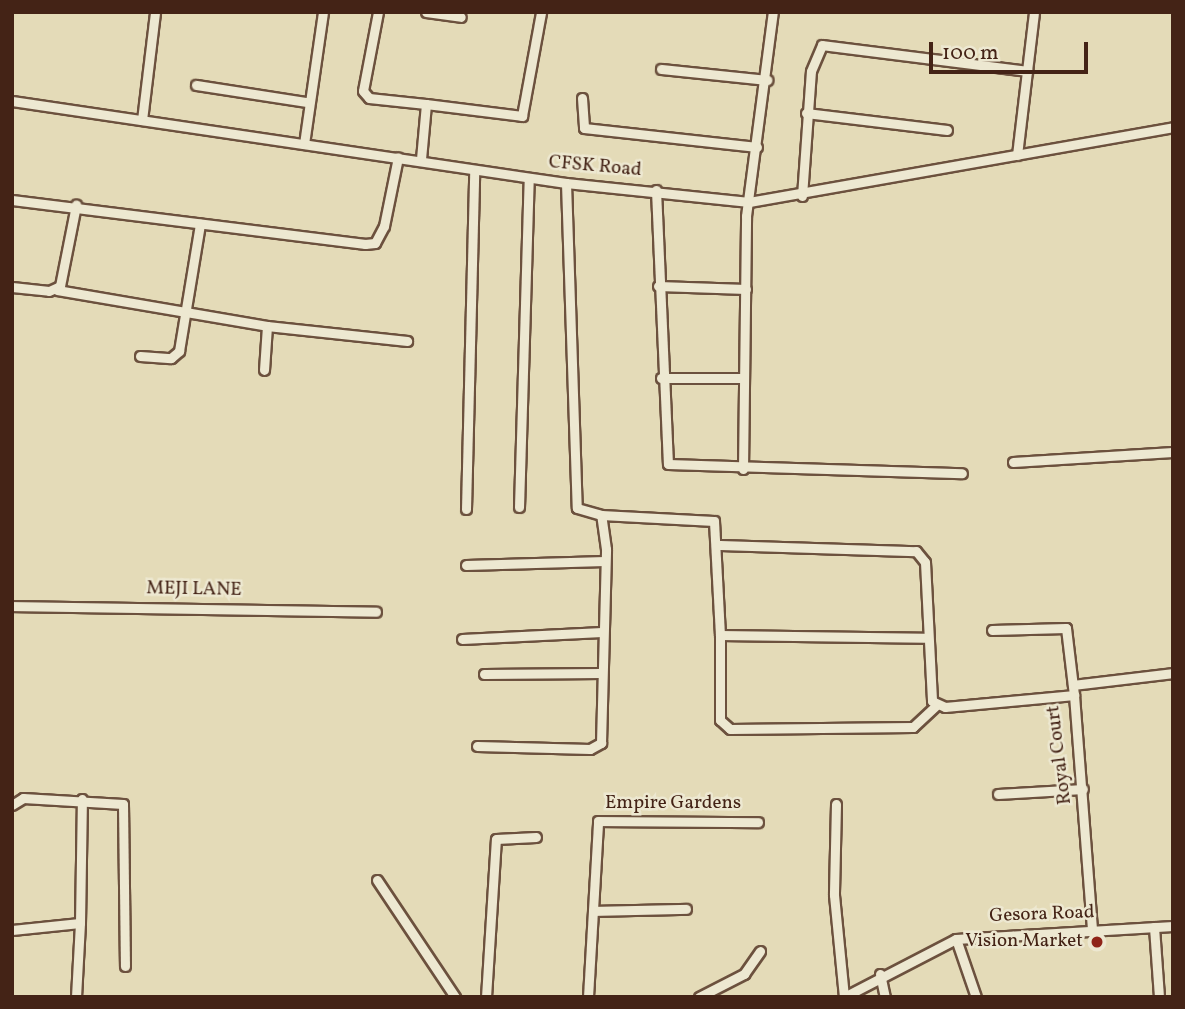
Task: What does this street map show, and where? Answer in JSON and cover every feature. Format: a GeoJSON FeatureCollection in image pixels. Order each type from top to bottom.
{"type":"FeatureCollection","features":[{"type":"Feature","properties":{"kind":"street"},"geometry":{"type":"LineString","coordinates":[[142,120],[155,12]]}},
{"type":"Feature","properties":{"kind":"street"},"geometry":{"type":"LineString","coordinates":[[303,144],[306,102],[323,12]]}},
{"type":"Feature","properties":{"kind":"street"},"geometry":{"type":"LineString","coordinates":[[378,12],[365,95],[522,116],[541,12]]}},
{"type":"Feature","properties":{"kind":"street"},"geometry":{"type":"LineString","coordinates":[[426,12],[461,17]]}},
{"type":"Feature","properties":{"kind":"street"},"geometry":{"type":"LineString","coordinates":[[743,469],[749,202],[767,80],[773,12]]}},
{"type":"Feature","properties":{"kind":"street"},"geometry":{"type":"LineString","coordinates":[[1017,155],[1034,12]]}},
{"type":"Feature","properties":{"kind":"street"},"geometry":{"type":"LineString","coordinates":[[802,196],[811,71],[822,45],[1027,71]]}},
{"type":"Feature","properties":{"kind":"street"},"geometry":{"type":"LineString","coordinates":[[661,69],[767,80]]}},
{"type":"Feature","properties":{"kind":"street"},"geometry":{"type":"LineString","coordinates":[[196,85],[306,102]]}},
{"type":"Feature","properties":{"kind":"street"},"geometry":{"type":"LineString","coordinates":[[582,98],[584,128],[757,147]]}},
{"type":"Feature","properties":{"kind":"street","name":"CFSK Road"},"geometry":{"type":"LineString","coordinates":[[12,101],[421,159],[474,170],[566,183],[656,190],[749,202],[802,196],[1173,127]]}},
{"type":"Feature","properties":{"kind":"street"},"geometry":{"type":"LineString","coordinates":[[421,159],[426,104]]}},
{"type":"Feature","properties":{"kind":"street"},"geometry":{"type":"LineString","coordinates":[[806,114],[947,130]]}},
{"type":"Feature","properties":{"kind":"street"},"geometry":{"type":"LineString","coordinates":[[12,200],[76,205],[200,225],[375,243],[398,157]]}},
{"type":"Feature","properties":{"kind":"street"},"geometry":{"type":"LineString","coordinates":[[466,509],[474,170]]}},
{"type":"Feature","properties":{"kind":"street"},"geometry":{"type":"LineString","coordinates":[[519,507],[530,178]]}},
{"type":"Feature","properties":{"kind":"street"},"geometry":{"type":"LineString","coordinates":[[566,183],[573,491],[577,508],[601,515],[702,516],[715,521],[720,545],[720,720],[730,729],[913,727],[937,705],[928,695],[924,638],[925,562],[916,551],[720,545]]}},
{"type":"Feature","properties":{"kind":"street"},"geometry":{"type":"LineString","coordinates":[[656,190],[661,378],[668,464],[743,469],[962,472]]}},
{"type":"Feature","properties":{"kind":"street"},"geometry":{"type":"LineString","coordinates":[[57,290],[76,205]]}},
{"type":"Feature","properties":{"kind":"street"},"geometry":{"type":"LineString","coordinates":[[140,356],[177,355],[188,314],[200,225]]}},
{"type":"Feature","properties":{"kind":"street"},"geometry":{"type":"LineString","coordinates":[[659,286],[746,289]]}},
{"type":"Feature","properties":{"kind":"street"},"geometry":{"type":"LineString","coordinates":[[12,287],[57,290],[267,326],[407,341]]}},
{"type":"Feature","properties":{"kind":"street"},"geometry":{"type":"LineString","coordinates":[[264,370],[267,326]]}},
{"type":"Feature","properties":{"kind":"street"},"geometry":{"type":"LineString","coordinates":[[661,378],[744,378]]}},
{"type":"Feature","properties":{"kind":"street"},"geometry":{"type":"LineString","coordinates":[[1013,462],[1173,452]]}},
{"type":"Feature","properties":{"kind":"street"},"geometry":{"type":"LineString","coordinates":[[477,746],[597,747],[605,561],[601,515]]}},
{"type":"Feature","properties":{"kind":"street"},"geometry":{"type":"LineString","coordinates":[[466,565],[605,561]]}},
{"type":"Feature","properties":{"kind":"street","name":"MEJI LANE"},"geometry":{"type":"LineString","coordinates":[[12,606],[376,612]]}},
{"type":"Feature","properties":{"kind":"street"},"geometry":{"type":"LineString","coordinates":[[992,630],[1066,628],[1074,695]]}},
{"type":"Feature","properties":{"kind":"street"},"geometry":{"type":"LineString","coordinates":[[462,639],[602,632]]}},
{"type":"Feature","properties":{"kind":"street"},"geometry":{"type":"LineString","coordinates":[[720,635],[924,638]]}},
{"type":"Feature","properties":{"kind":"street"},"geometry":{"type":"LineString","coordinates":[[484,674],[601,673]]}},
{"type":"Feature","properties":{"kind":"street"},"geometry":{"type":"LineString","coordinates":[[1073,685],[1173,673]]}},
{"type":"Feature","properties":{"kind":"street","name":"Royal Court"},"geometry":{"type":"LineString","coordinates":[[937,705],[1074,695],[1083,789],[1091,931]]}},
{"type":"Feature","properties":{"kind":"street"},"geometry":{"type":"LineString","coordinates":[[998,794],[1083,789]]}},
{"type":"Feature","properties":{"kind":"street"},"geometry":{"type":"LineString","coordinates":[[12,805],[23,798],[82,799],[114,800],[125,808],[125,967]]}},
{"type":"Feature","properties":{"kind":"street"},"geometry":{"type":"LineString","coordinates":[[76,997],[82,799]]}},
{"type":"Feature","properties":{"kind":"street"},"geometry":{"type":"LineString","coordinates":[[836,804],[834,895],[844,997]]}},
{"type":"Feature","properties":{"kind":"street","name":"Empire Gardens"},"geometry":{"type":"LineString","coordinates":[[588,997],[595,911],[598,821],[758,822]]}},
{"type":"Feature","properties":{"kind":"street"},"geometry":{"type":"LineString","coordinates":[[486,997],[496,839],[536,837]]}},
{"type":"Feature","properties":{"kind":"street"},"geometry":{"type":"LineString","coordinates":[[377,880],[456,997]]}},
{"type":"Feature","properties":{"kind":"street"},"geometry":{"type":"LineString","coordinates":[[595,911],[686,909]]}},
{"type":"Feature","properties":{"kind":"street"},"geometry":{"type":"LineString","coordinates":[[12,930],[80,923]]}},
{"type":"Feature","properties":{"kind":"street","name":"Gesora Road"},"geometry":{"type":"LineString","coordinates":[[844,997],[880,974],[956,939],[1173,926]]}},
{"type":"Feature","properties":{"kind":"street"},"geometry":{"type":"LineString","coordinates":[[1154,928],[1159,997]]}},
{"type":"Feature","properties":{"kind":"street"},"geometry":{"type":"LineString","coordinates":[[956,939],[976,997]]}},
{"type":"Feature","properties":{"kind":"street"},"geometry":{"type":"LineString","coordinates":[[699,997],[744,974],[760,951]]}},
{"type":"Feature","properties":{"kind":"street"},"geometry":{"type":"LineString","coordinates":[[880,974],[885,997]]}},
{"type":"Feature","properties":{"kind":"place","name":"Vision Market"},"geometry":{"type":"Point","coordinates":[1097,942]}}]}
